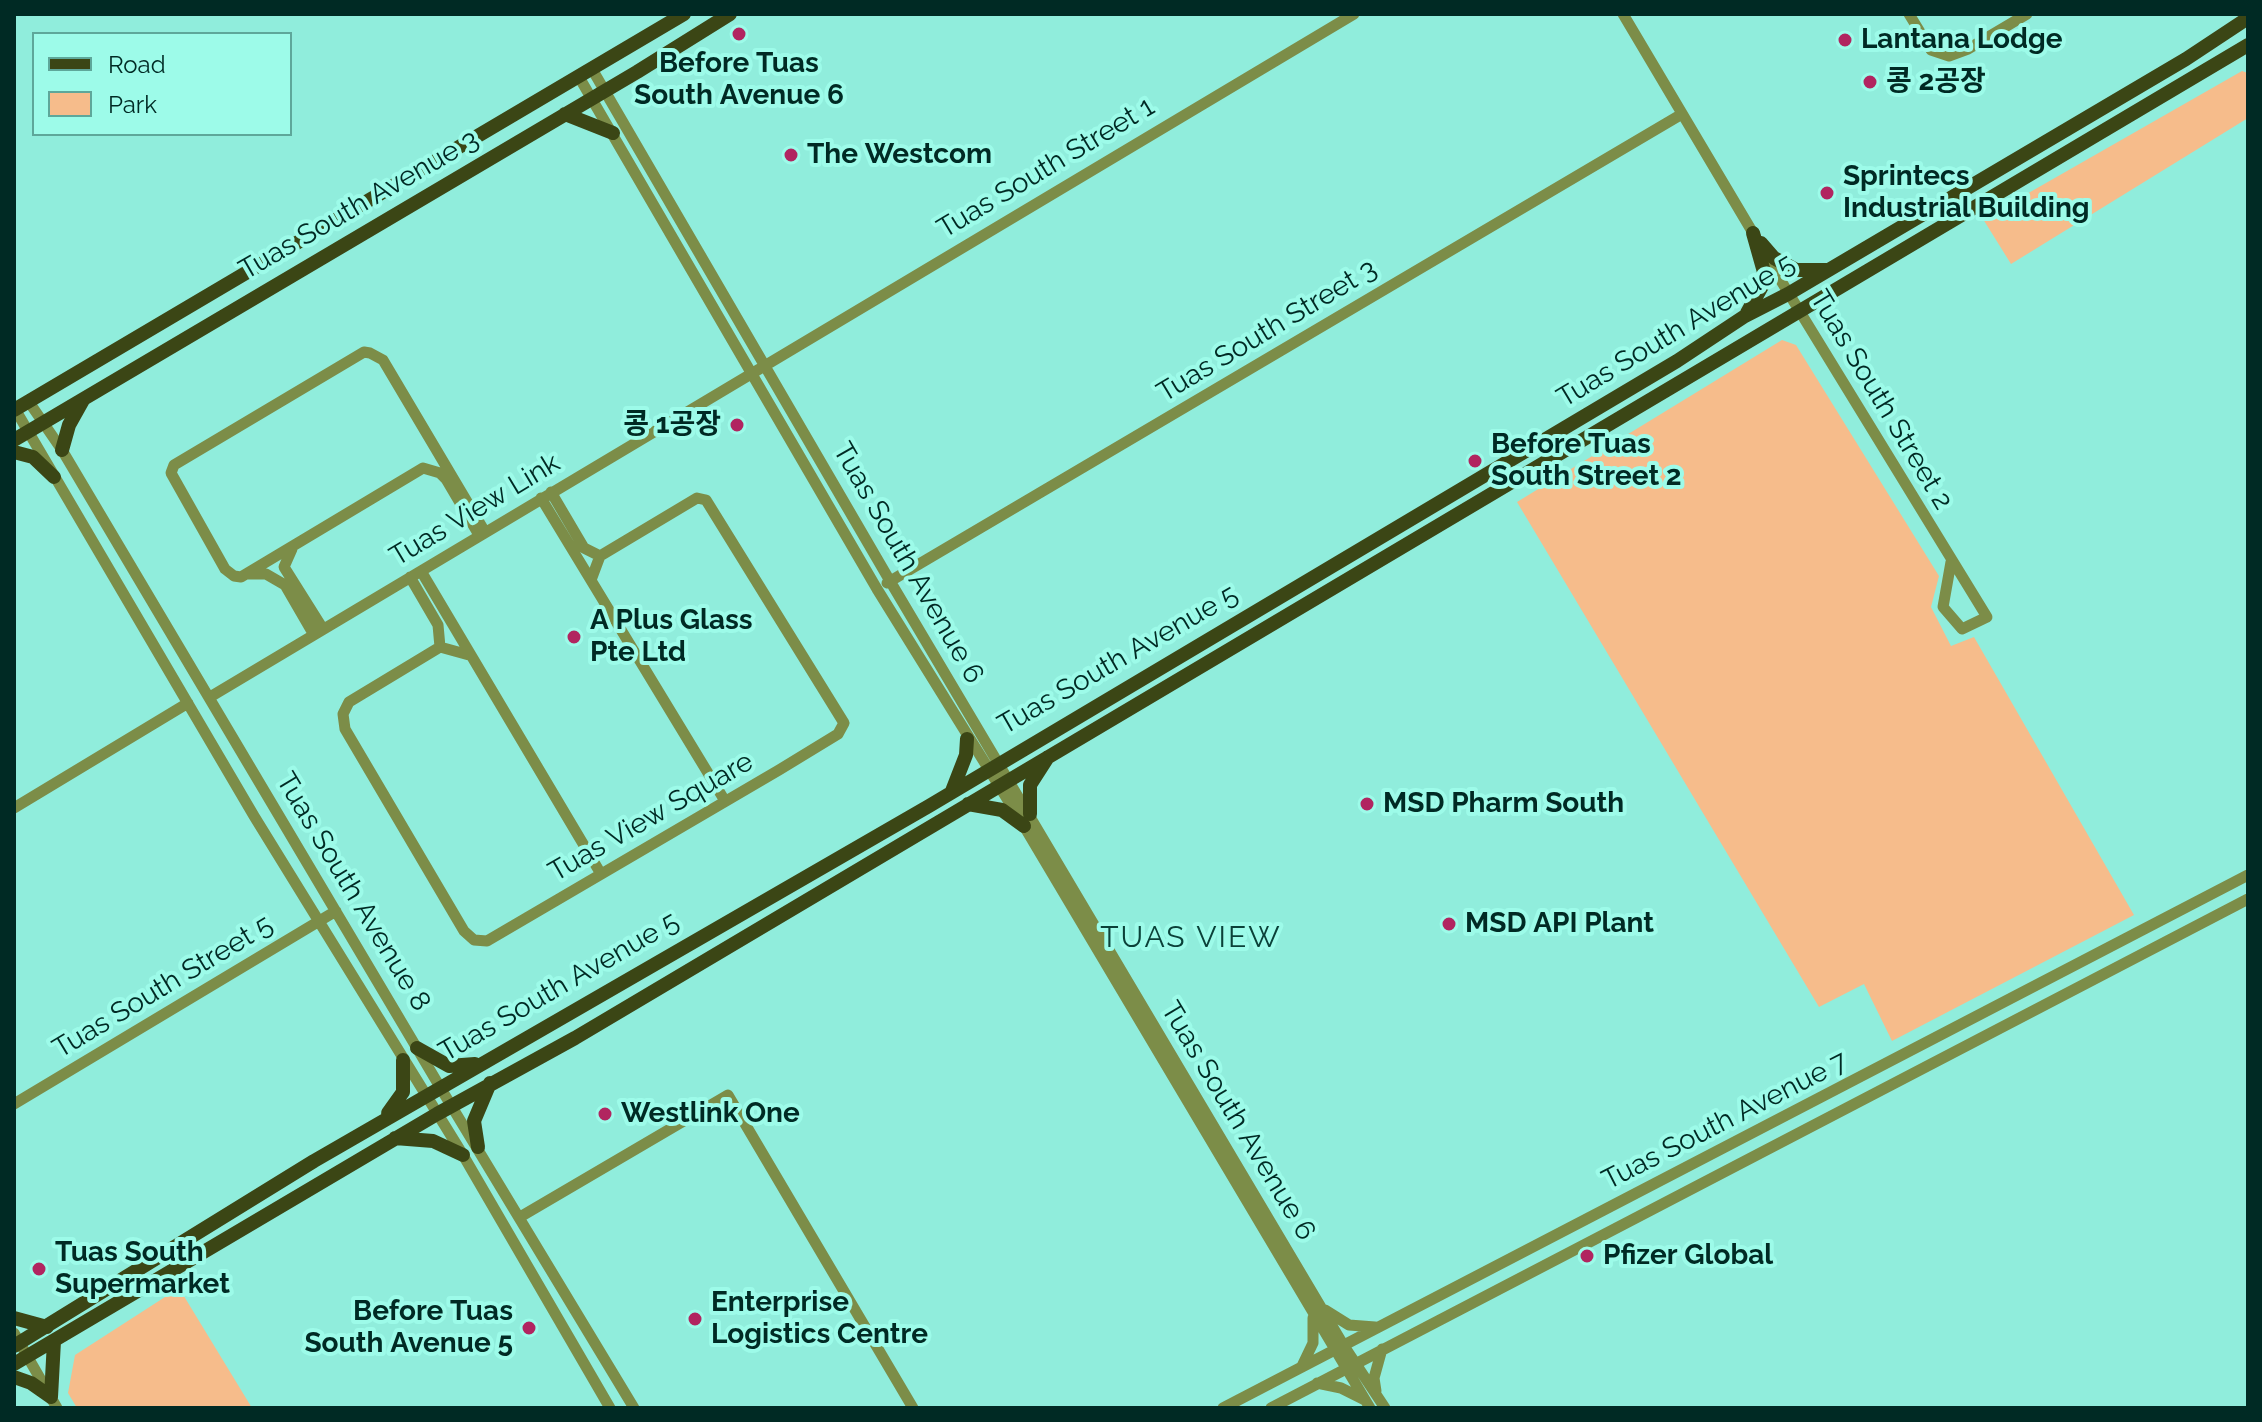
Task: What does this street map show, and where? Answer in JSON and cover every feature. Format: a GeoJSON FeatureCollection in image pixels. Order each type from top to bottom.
{"type":"FeatureCollection","features":[{"type":"Feature","properties":{"kind":"main road","name":"Tuas South Avenue 3"},"geometry":{"type":"LineString","coordinates":[[19,407],[684,14]]}},
{"type":"Feature","properties":{"kind":"main road","name":"Tuas South Avenue 3"},"geometry":{"type":"LineString","coordinates":[[14,440],[730,14]]}},
{"type":"Feature","properties":{"kind":"main road","name":"Tuas South Avenue 5"},"geometry":{"type":"LineString","coordinates":[[51,1334],[376,1125],[952,791],[1561,431],[1745,316],[1788,294],[2186,59],[2234,21],[2248,18]]}},
{"type":"Feature","properties":{"kind":"main road","name":"Tuas South Avenue 5"},"geometry":{"type":"LineString","coordinates":[[17,1349],[51,1334],[490,1083],[575,1038],[2248,45]]}},
{"type":"Feature","properties":{"kind":"main road"},"geometry":{"type":"LineString","coordinates":[[565,114],[613,133]]}},
{"type":"Feature","properties":{"kind":"main road"},"geometry":{"type":"LineString","coordinates":[[1753,233],[1774,258],[1796,270],[1829,270]]}},
{"type":"Feature","properties":{"kind":"main road"},"geometry":{"type":"LineString","coordinates":[[1745,316],[1766,279],[1753,233]]}},
{"type":"Feature","properties":{"kind":"main road"},"geometry":{"type":"LineString","coordinates":[[62,450],[69,425],[83,400]]}},
{"type":"Feature","properties":{"kind":"main road"},"geometry":{"type":"LineString","coordinates":[[14,452],[33,457],[54,477]]}},
{"type":"Feature","properties":{"kind":"main road"},"geometry":{"type":"LineString","coordinates":[[952,791],[966,755],[967,739]]}},
{"type":"Feature","properties":{"kind":"main road"},"geometry":{"type":"LineString","coordinates":[[968,804],[1002,810],[1027,820],[1030,785],[1051,753]]}},
{"type":"Feature","properties":{"kind":"main road"},"geometry":{"type":"LineString","coordinates":[[417,1048],[449,1066],[481,1064]]}},
{"type":"Feature","properties":{"kind":"main road"},"geometry":{"type":"LineString","coordinates":[[376,1125],[403,1092],[403,1060]]}},
{"type":"Feature","properties":{"kind":"main road"},"geometry":{"type":"LineString","coordinates":[[478,1147],[474,1121],[490,1083]]}},
{"type":"Feature","properties":{"kind":"main road"},"geometry":{"type":"LineString","coordinates":[[395,1138],[433,1141],[463,1155]]}},
{"type":"Feature","properties":{"kind":"main road"},"geometry":{"type":"LineString","coordinates":[[14,1318],[51,1334],[54,1403]]}},
{"type":"Feature","properties":{"kind":"main road"},"geometry":{"type":"LineString","coordinates":[[14,1377],[31,1383],[54,1403]]}},
{"type":"Feature","properties":{"kind":"street","name":"Tuas South Street 1"},"geometry":{"type":"LineString","coordinates":[[764,364],[1354,14]]}},
{"type":"Feature","properties":{"kind":"street","name":"Tuas South Street 2"},"geometry":{"type":"LineString","coordinates":[[1623,14],[1797,311],[1987,617],[1962,629],[1953,623],[1943,607],[1951,562]]}},
{"type":"Feature","properties":{"kind":"street"},"geometry":{"type":"LineString","coordinates":[[1909,14],[1931,50],[1949,56],[1968,49],[2027,14]]}},
{"type":"Feature","properties":{"kind":"street","name":"Tuas South Avenue 6"},"geometry":{"type":"LineString","coordinates":[[592,69],[613,133],[877,589],[967,739],[992,765]]}},
{"type":"Feature","properties":{"kind":"street","name":"Tuas South Avenue 6"},"geometry":{"type":"LineString","coordinates":[[579,77],[599,94],[764,364],[992,765],[1321,1307],[1339,1349]]}},
{"type":"Feature","properties":{"kind":"street","name":"Tuas South Street 3"},"geometry":{"type":"LineString","coordinates":[[877,589],[1682,114]]}},
{"type":"Feature","properties":{"kind":"street"},"geometry":{"type":"LineString","coordinates":[[318,632],[285,585],[266,574],[234,576],[225,569],[170,477],[174,465],[364,352],[383,360],[482,533]]}},
{"type":"Feature","properties":{"kind":"street","name":"Tuas View Link"},"geometry":{"type":"LineString","coordinates":[[210,697],[764,364]]}},
{"type":"Feature","properties":{"kind":"street","name":"Tuas South Avenue 8"},"geometry":{"type":"LineString","coordinates":[[19,407],[45,422],[634,1408]]}},
{"type":"Feature","properties":{"kind":"street","name":"Tuas South Avenue 8"},"geometry":{"type":"LineString","coordinates":[[19,407],[28,432],[54,477],[319,921],[463,1155],[610,1408]]}},
{"type":"Feature","properties":{"kind":"street"},"geometry":{"type":"LineString","coordinates":[[246,574],[423,468],[432,457],[433,443]]}},
{"type":"Feature","properties":{"kind":"street"},"geometry":{"type":"LineString","coordinates":[[423,468],[446,479],[482,533]]}},
{"type":"Feature","properties":{"kind":"street"},"geometry":{"type":"LineString","coordinates":[[546,495],[584,548],[600,556],[591,580]]}},
{"type":"Feature","properties":{"kind":"street"},"geometry":{"type":"LineString","coordinates":[[546,495],[591,580],[725,801]]}},
{"type":"Feature","properties":{"kind":"street","name":"Tuas View Square"},"geometry":{"type":"LineString","coordinates":[[440,647],[349,702],[343,714],[345,729],[464,931],[474,940],[487,941],[838,734],[844,723],[706,500],[697,498],[600,556]]}},
{"type":"Feature","properties":{"kind":"street"},"geometry":{"type":"LineString","coordinates":[[294,545],[286,556],[284,567],[318,632]]}},
{"type":"Feature","properties":{"kind":"street"},"geometry":{"type":"LineString","coordinates":[[415,574],[438,625],[440,647],[469,655]]}},
{"type":"Feature","properties":{"kind":"street"},"geometry":{"type":"LineString","coordinates":[[415,574],[469,655],[601,874]]}},
{"type":"Feature","properties":{"kind":"street"},"geometry":{"type":"LineString","coordinates":[[14,808],[188,703]]}},
{"type":"Feature","properties":{"kind":"street","name":"Tuas South Avenue 6"},"geometry":{"type":"LineString","coordinates":[[1027,820],[1313,1318],[1339,1349],[1370,1400],[1385,1408]]}},
{"type":"Feature","properties":{"kind":"street","name":"Tuas South Avenue 7"},"geometry":{"type":"LineString","coordinates":[[1223,1408],[2248,875]]}},
{"type":"Feature","properties":{"kind":"street","name":"Tuas South Avenue 7"},"geometry":{"type":"LineString","coordinates":[[1271,1408],[2248,899]]}},
{"type":"Feature","properties":{"kind":"street","name":"Tuas South Street 5"},"geometry":{"type":"LineString","coordinates":[[14,1104],[336,911]]}},
{"type":"Feature","properties":{"kind":"street"},"geometry":{"type":"LineString","coordinates":[[520,1217],[728,1095],[913,1408]]}},
{"type":"Feature","properties":{"kind":"street"},"geometry":{"type":"LineString","coordinates":[[1321,1307],[1349,1325],[1379,1327]]}},
{"type":"Feature","properties":{"kind":"street"},"geometry":{"type":"LineString","coordinates":[[1302,1367],[1313,1343],[1313,1318]]}},
{"type":"Feature","properties":{"kind":"street"},"geometry":{"type":"LineString","coordinates":[[17,1349],[54,1403]]}},
{"type":"Feature","properties":{"kind":"street"},"geometry":{"type":"LineString","coordinates":[[1317,1383],[1341,1388],[1370,1400],[1382,1349]]}},
{"type":"Feature","properties":{"kind":"green space"},"geometry":{"type":"Polygon","coordinates":[[[2242,71],[2248,73],[2248,118],[2011,264],[1983,219],[2242,71]]]}},
{"type":"Feature","properties":{"kind":"green space"},"geometry":{"type":"Polygon","coordinates":[[[1782,340],[1796,345],[1939,576],[1931,607],[1951,646],[1974,637],[2134,915],[1892,1041],[1864,984],[1819,1007],[1517,502],[1782,340]]]}},
{"type":"Feature","properties":{"kind":"green space"},"geometry":{"type":"Polygon","coordinates":[[[179,1288],[252,1408],[77,1408],[68,1393],[75,1355],[179,1288]]]}},
{"type":"Feature","properties":{"kind":"place","name":"Before Tuas South Avenue 6"},"geometry":{"type":"Point","coordinates":[739,34]}},
{"type":"Feature","properties":{"kind":"place","name":"Lantana Lodge"},"geometry":{"type":"Point","coordinates":[1845,40]}},
{"type":"Feature","properties":{"kind":"place","name":"콩 2공장"},"geometry":{"type":"Point","coordinates":[1870,82]}},
{"type":"Feature","properties":{"kind":"place","name":"The Westcom"},"geometry":{"type":"Point","coordinates":[791,155]}},
{"type":"Feature","properties":{"kind":"place","name":"Sprintecs Industrial Building"},"geometry":{"type":"Point","coordinates":[1827,193]}},
{"type":"Feature","properties":{"kind":"place","name":"콩 1공장"},"geometry":{"type":"Point","coordinates":[737,425]}},
{"type":"Feature","properties":{"kind":"place","name":"Before Tuas South Street 2"},"geometry":{"type":"Point","coordinates":[1475,461]}},
{"type":"Feature","properties":{"kind":"place","name":"A Plus Glass Pte Ltd"},"geometry":{"type":"Point","coordinates":[574,637]}},
{"type":"Feature","properties":{"kind":"place","name":"MSD Pharm South"},"geometry":{"type":"Point","coordinates":[1367,804]}},
{"type":"Feature","properties":{"kind":"place","name":"MSD API Plant"},"geometry":{"type":"Point","coordinates":[1449,924]}},
{"type":"Feature","properties":{"kind":"place","name":"Westlink One"},"geometry":{"type":"Point","coordinates":[605,1114]}},
{"type":"Feature","properties":{"kind":"place","name":"Pfizer Global"},"geometry":{"type":"Point","coordinates":[1587,1256]}},
{"type":"Feature","properties":{"kind":"place","name":"Tuas South Supermarket"},"geometry":{"type":"Point","coordinates":[39,1269]}},
{"type":"Feature","properties":{"kind":"place","name":"Enterprise Logistics Centre"},"geometry":{"type":"Point","coordinates":[695,1319]}},
{"type":"Feature","properties":{"kind":"place","name":"Before Tuas South Avenue 5"},"geometry":{"type":"Point","coordinates":[529,1328]}},
{"type":"Feature","properties":{"kind":"district","name":"TUAS VIEW"},"geometry":{"type":"Point","coordinates":[1191,938]}}]}
